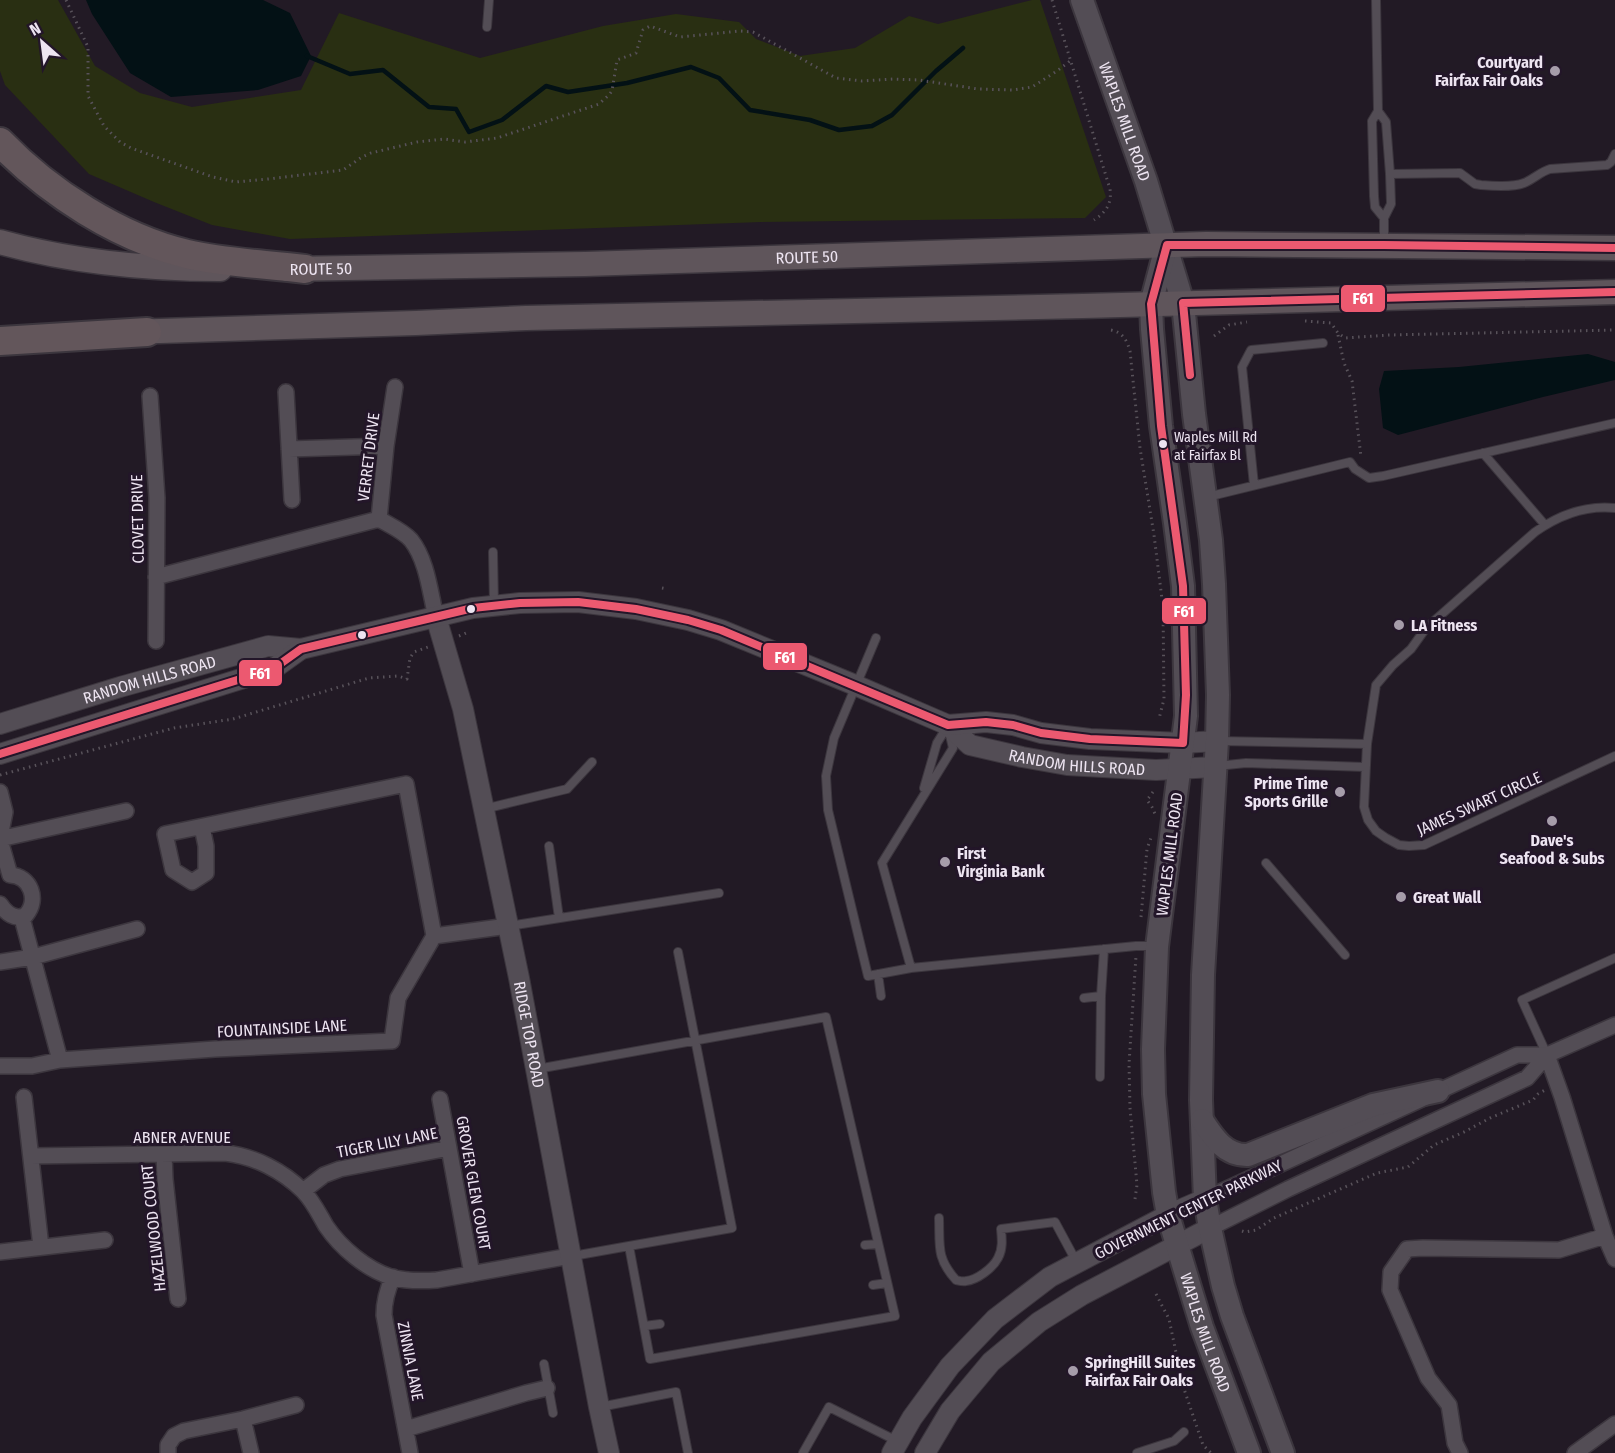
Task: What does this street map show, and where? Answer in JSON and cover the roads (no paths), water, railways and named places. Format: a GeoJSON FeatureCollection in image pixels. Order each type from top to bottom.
{"type":"FeatureCollection","features":[{"type":"Feature","properties":{"kind":"highway"},"geometry":{"type":"LineString","coordinates":[[0,142],[48,186],[81,208],[126,232],[187,254],[305,269]]}},
{"type":"Feature","properties":{"kind":"highway"},"geometry":{"type":"LineString","coordinates":[[0,341],[147,332]]}},
{"type":"Feature","properties":{"kind":"main road","name":"WAPLES MILL ROAD"},"geometry":{"type":"LineString","coordinates":[[1082,0],[1138,158],[1167,245],[1183,303],[1194,414],[1211,540],[1218,695],[1203,975],[1201,1054],[1205,1199],[1223,1286],[1232,1317],[1283,1453]]}},
{"type":"Feature","properties":{"kind":"main road","name":"ROUTE 50"},"geometry":{"type":"LineString","coordinates":[[0,242],[69,258],[129,266],[187,269],[597,263],[1167,245],[1615,248]]}},
{"type":"Feature","properties":{"kind":"main road","name":"WAPLES MILL ROAD"},"geometry":{"type":"LineString","coordinates":[[1167,245],[1151,304],[1152,335],[1161,426],[1183,586],[1186,695],[1183,743],[1157,946],[1153,1049],[1154,1094],[1168,1215],[1202,1327],[1249,1453]]}},
{"type":"Feature","properties":{"kind":"main road"},"geometry":{"type":"LineString","coordinates":[[0,331],[147,332],[526,318],[1615,292]]}},
{"type":"Feature","properties":{"kind":"main road"},"geometry":{"type":"LineString","coordinates":[[1202,1119],[1221,1145],[1240,1155],[1248,1155],[1373,1105],[1438,1091]]}},
{"type":"Feature","properties":{"kind":"street","name":"VERRET DRIVE"},"geometry":{"type":"LineString","coordinates":[[395,387],[386,446],[379,519],[410,539],[422,559],[436,617]]}},
{"type":"Feature","properties":{"kind":"street"},"geometry":{"type":"LineString","coordinates":[[286,392],[292,500]]}},
{"type":"Feature","properties":{"kind":"street","name":"CLOVET DRIVE"},"geometry":{"type":"LineString","coordinates":[[150,396],[157,498],[156,641]]}},
{"type":"Feature","properties":{"kind":"street"},"geometry":{"type":"LineString","coordinates":[[289,449],[386,446]]}},
{"type":"Feature","properties":{"kind":"street"},"geometry":{"type":"LineString","coordinates":[[156,577],[379,519]]}},
{"type":"Feature","properties":{"kind":"street","name":"RANDOM HILLS ROAD"},"geometry":{"type":"LineString","coordinates":[[0,724],[120,687],[268,646],[301,649],[494,605],[578,602],[636,609],[721,630],[948,725],[970,745],[1067,765],[1156,770],[1215,766]]}},
{"type":"Feature","properties":{"kind":"street","name":"RIDGE TOP ROAD"},"geometry":{"type":"LineString","coordinates":[[436,617],[463,709],[508,926],[598,1407],[609,1453]]}},
{"type":"Feature","properties":{"kind":"street","name":"RANDOM HILLS ROAD"},"geometry":{"type":"LineString","coordinates":[[0,754],[273,669],[301,649]]}},
{"type":"Feature","properties":{"kind":"street","name":"RANDOM HILLS ROAD"},"geometry":{"type":"LineString","coordinates":[[948,725],[986,722],[1012,725],[1041,733],[1090,739],[1183,743],[1217,741]]}},
{"type":"Feature","properties":{"kind":"street"},"geometry":{"type":"LineString","coordinates":[[202,827],[406,784],[434,936],[508,926]]}},
{"type":"Feature","properties":{"kind":"street"},"geometry":{"type":"LineString","coordinates":[[0,792],[5,812],[0,839],[5,881],[15,875],[24,880],[32,891],[33,903],[22,918]]}},
{"type":"Feature","properties":{"kind":"street"},"geometry":{"type":"LineString","coordinates":[[0,839],[126,812]]}},
{"type":"Feature","properties":{"kind":"street"},"geometry":{"type":"LineString","coordinates":[[0,904],[8,914],[22,918]]}},
{"type":"Feature","properties":{"kind":"street"},"geometry":{"type":"LineString","coordinates":[[22,918],[60,1060]]}},
{"type":"Feature","properties":{"kind":"street"},"geometry":{"type":"LineString","coordinates":[[0,962],[33,957],[137,929]]}},
{"type":"Feature","properties":{"kind":"street","name":"FOUNTAINSIDE LANE"},"geometry":{"type":"LineString","coordinates":[[0,1066],[32,1066],[60,1060],[215,1049],[392,1041],[398,998],[434,936]]}},
{"type":"Feature","properties":{"kind":"street","name":"GOVERNMENT CENTER PARKWAY"},"geometry":{"type":"LineString","coordinates":[[925,1453],[950,1411],[991,1362],[1039,1322],[1082,1295],[1288,1189],[1527,1078],[1547,1055],[1615,1024]]}},
{"type":"Feature","properties":{"kind":"street","name":"GOVERNMENT CENTER PARKWAY"},"geometry":{"type":"LineString","coordinates":[[895,1447],[912,1418],[950,1366],[995,1319],[1050,1277],[1168,1215],[1517,1055],[1547,1055]]}},
{"type":"Feature","properties":{"kind":"street"},"geometry":{"type":"LineString","coordinates":[[1547,1055],[1605,1236],[1615,1259]]}},
{"type":"Feature","properties":{"kind":"street"},"geometry":{"type":"LineString","coordinates":[[24,1097],[41,1247]]}},
{"type":"Feature","properties":{"kind":"street","name":"GROVER GLEN COURT"},"geometry":{"type":"LineString","coordinates":[[440,1099],[472,1274]]}},
{"type":"Feature","properties":{"kind":"street","name":"TIGER LILY LANE"},"geometry":{"type":"LineString","coordinates":[[303,1191],[324,1175],[340,1169],[449,1148]]}},
{"type":"Feature","properties":{"kind":"street","name":"ABNER AVENUE"},"geometry":{"type":"LineString","coordinates":[[31,1156],[225,1153],[245,1157],[277,1170],[303,1191],[327,1227],[345,1248],[365,1263],[393,1277],[421,1281],[437,1280],[570,1256]]}},
{"type":"Feature","properties":{"kind":"street","name":"HAZELWOOD COURT"},"geometry":{"type":"LineString","coordinates":[[164,1154],[178,1299]]}},
{"type":"Feature","properties":{"kind":"street"},"geometry":{"type":"LineString","coordinates":[[1460,1453],[1455,1443],[1449,1406],[1428,1378],[1390,1290],[1391,1272],[1407,1249],[1559,1250],[1605,1236]]}},
{"type":"Feature","properties":{"kind":"street"},"geometry":{"type":"LineString","coordinates":[[0,1252],[105,1240]]}},
{"type":"Feature","properties":{"kind":"street","name":"ZINNIA LANE"},"geometry":{"type":"LineString","coordinates":[[393,1277],[384,1305],[384,1315],[410,1453]]}},
{"type":"Feature","properties":{"kind":"street"},"geometry":{"type":"LineString","coordinates":[[406,1429],[548,1388]]}},
{"type":"Feature","properties":{"kind":"street"},"geometry":{"type":"LineString","coordinates":[[168,1453],[168,1445],[174,1436],[184,1431],[296,1405]]}},
{"type":"Feature","properties":{"kind":"street"},"geometry":{"type":"LineString","coordinates":[[243,1419],[251,1453]]}},
{"type":"Feature","properties":{"kind":"street"},"geometry":{"type":"LineString","coordinates":[[1575,1453],[1615,1424]]}},
{"type":"Feature","properties":{"kind":"lane"},"geometry":{"type":"LineString","coordinates":[[487,27],[489,0]]}},
{"type":"Feature","properties":{"kind":"lane"},"geometry":{"type":"LineString","coordinates":[[1376,0],[1378,111],[1372,121],[1374,196],[1375,207],[1384,218]]}},
{"type":"Feature","properties":{"kind":"lane"},"geometry":{"type":"LineString","coordinates":[[1378,111],[1386,122],[1390,174],[1391,204],[1384,218],[1384,245]]}},
{"type":"Feature","properties":{"kind":"lane"},"geometry":{"type":"LineString","coordinates":[[1390,174],[1460,173],[1475,184],[1520,184],[1550,169],[1607,165],[1615,154]]}},
{"type":"Feature","properties":{"kind":"lane"},"geometry":{"type":"LineString","coordinates":[[1254,485],[1242,367],[1251,350],[1323,343]]}},
{"type":"Feature","properties":{"kind":"lane"},"geometry":{"type":"LineString","coordinates":[[1205,497],[1350,462],[1369,478],[1383,476],[1614,426]]}},
{"type":"Feature","properties":{"kind":"lane"},"geometry":{"type":"LineString","coordinates":[[1483,453],[1545,525]]}},
{"type":"Feature","properties":{"kind":"lane","name":"JAMES SWART CIRCLE"},"geometry":{"type":"LineString","coordinates":[[1615,508],[1571,513],[1552,520],[1535,532],[1426,628],[1411,650],[1384,675],[1376,685],[1367,744],[1364,807],[1368,820],[1376,831],[1386,838],[1399,845],[1424,845],[1615,756]]}},
{"type":"Feature","properties":{"kind":"lane"},"geometry":{"type":"LineString","coordinates":[[493,552],[494,605]]}},
{"type":"Feature","properties":{"kind":"lane"},"geometry":{"type":"LineString","coordinates":[[876,638],[834,738],[826,776],[828,810],[868,976],[911,968],[1136,946],[1157,946]]}},
{"type":"Feature","properties":{"kind":"lane"},"geometry":{"type":"LineString","coordinates":[[922,798],[937,744],[948,725]]}},
{"type":"Feature","properties":{"kind":"lane"},"geometry":{"type":"LineString","coordinates":[[911,968],[882,863],[953,748],[948,725]]}},
{"type":"Feature","properties":{"kind":"lane"},"geometry":{"type":"LineString","coordinates":[[1217,741],[1367,744]]}},
{"type":"Feature","properties":{"kind":"lane"},"geometry":{"type":"LineString","coordinates":[[483,810],[567,789],[592,762]]}},
{"type":"Feature","properties":{"kind":"lane"},"geometry":{"type":"LineString","coordinates":[[1215,766],[1246,763],[1365,768]]}},
{"type":"Feature","properties":{"kind":"lane"},"geometry":{"type":"LineString","coordinates":[[549,846],[559,918]]}},
{"type":"Feature","properties":{"kind":"lane"},"geometry":{"type":"LineString","coordinates":[[1266,863],[1345,955]]}},
{"type":"Feature","properties":{"kind":"lane"},"geometry":{"type":"LineString","coordinates":[[508,926],[719,893]]}},
{"type":"Feature","properties":{"kind":"lane"},"geometry":{"type":"LineString","coordinates":[[1100,1077],[1104,950]]}},
{"type":"Feature","properties":{"kind":"lane"},"geometry":{"type":"LineString","coordinates":[[570,1256],[732,1228],[678,952]]}},
{"type":"Feature","properties":{"kind":"lane"},"geometry":{"type":"LineString","coordinates":[[1547,1055],[1522,1000],[1615,957]]}},
{"type":"Feature","properties":{"kind":"lane"},"geometry":{"type":"LineString","coordinates":[[878,974],[881,996]]}},
{"type":"Feature","properties":{"kind":"lane"},"geometry":{"type":"LineString","coordinates":[[1084,998],[1101,996]]}},
{"type":"Feature","properties":{"kind":"lane"},"geometry":{"type":"LineString","coordinates":[[536,1070],[826,1017],[895,1316],[650,1359],[629,1246]]}},
{"type":"Feature","properties":{"kind":"lane"},"geometry":{"type":"LineString","coordinates":[[939,1218],[941,1258],[946,1269],[956,1280],[966,1281],[977,1277],[998,1259],[1002,1246],[1001,1229],[1055,1222],[1077,1262]]}},
{"type":"Feature","properties":{"kind":"lane"},"geometry":{"type":"LineString","coordinates":[[865,1245],[878,1244]]}},
{"type":"Feature","properties":{"kind":"lane"},"geometry":{"type":"LineString","coordinates":[[873,1285],[887,1283]]}},
{"type":"Feature","properties":{"kind":"lane"},"geometry":{"type":"LineString","coordinates":[[644,1326],[660,1324]]}},
{"type":"Feature","properties":{"kind":"lane"},"geometry":{"type":"LineString","coordinates":[[544,1364],[553,1413]]}},
{"type":"Feature","properties":{"kind":"lane"},"geometry":{"type":"LineString","coordinates":[[598,1407],[676,1392],[688,1453]]}},
{"type":"Feature","properties":{"kind":"lane"},"geometry":{"type":"LineString","coordinates":[[803,1453],[829,1407],[895,1447]]}},
{"type":"Feature","properties":{"kind":"lane"},"geometry":{"type":"LineString","coordinates":[[1137,1453],[1174,1441],[1184,1432]]}},
{"type":"Feature","properties":{"kind":"waterway"},"geometry":{"type":"LineString","coordinates":[[307,56],[350,74],[383,70],[429,107],[456,109],[469,132],[502,120],[546,86],[568,92],[627,83],[691,67],[719,78],[750,110],[810,120],[839,130],[872,126],[892,115],[936,71],[963,48]]}},
{"type":"Feature","properties":{"kind":"place","name":"Courtyard Fairfax Fair Oaks"},"geometry":{"type":"Point","coordinates":[1555,71]}},
{"type":"Feature","properties":{"kind":"place","name":"Waples Mill Rd at Fairfax Bl"},"geometry":{"type":"Point","coordinates":[1163,444]}},
{"type":"Feature","properties":{"kind":"place","name":"LA Fitness"},"geometry":{"type":"Point","coordinates":[1399,625]}},
{"type":"Feature","properties":{"kind":"place","name":"Prime Time Sports Grille"},"geometry":{"type":"Point","coordinates":[1340,792]}},
{"type":"Feature","properties":{"kind":"place","name":"Dave's Seafood & Subs"},"geometry":{"type":"Point","coordinates":[1552,821]}},
{"type":"Feature","properties":{"kind":"place","name":"First Virginia Bank"},"geometry":{"type":"Point","coordinates":[945,862]}},
{"type":"Feature","properties":{"kind":"place","name":"Great Wall"},"geometry":{"type":"Point","coordinates":[1401,897]}},
{"type":"Feature","properties":{"kind":"place","name":"SpringHill Suites Fairfax Fair Oaks"},"geometry":{"type":"Point","coordinates":[1073,1371]}}]}
